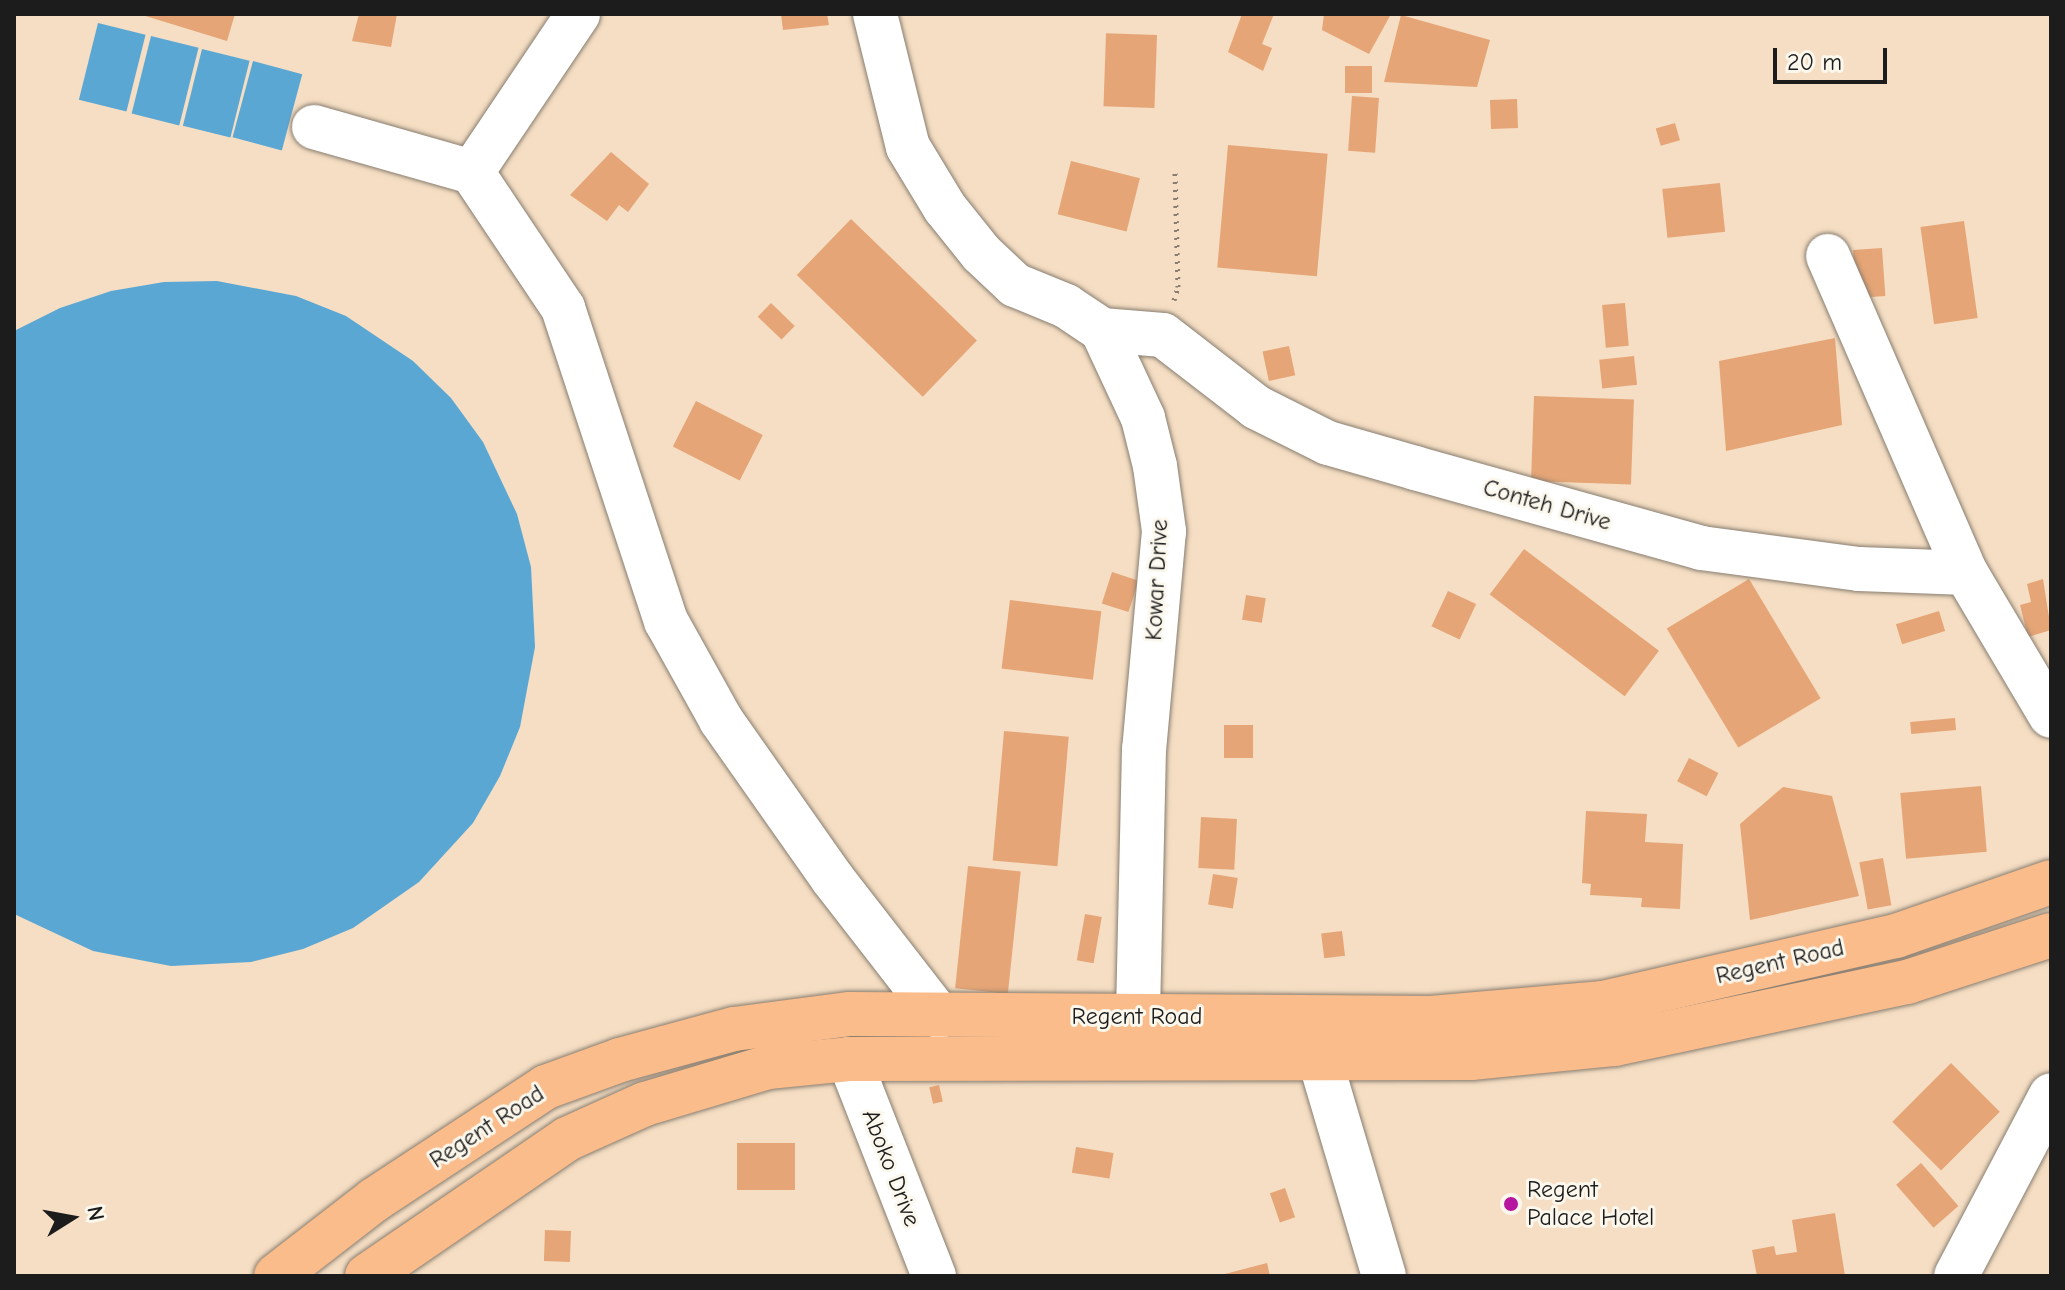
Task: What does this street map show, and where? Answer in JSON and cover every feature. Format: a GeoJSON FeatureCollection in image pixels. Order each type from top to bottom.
{"type":"FeatureCollection","features":[{"type":"Feature","properties":{"kind":"main road","name":"Regent Road"},"geometry":{"type":"LineString","coordinates":[[367,1276],[505,1178],[567,1139],[645,1104],[768,1067],[1603,1003],[1896,936],[2051,882]]}},
{"type":"Feature","properties":{"kind":"main road","name":"Regent Road"},"geometry":{"type":"LineString","coordinates":[[276,1276],[374,1200],[546,1087],[620,1060],[734,1029],[850,1014],[939,1016],[1320,1060],[1471,1058],[1615,1044],[1907,982],[2051,935]]}},
{"type":"Feature","properties":{"kind":"street"},"geometry":{"type":"LineString","coordinates":[[472,172],[578,14]]}},
{"type":"Feature","properties":{"kind":"street"},"geometry":{"type":"LineString","coordinates":[[875,14],[908,147],[945,208],[1015,285],[1066,306],[1102,330],[1163,335]]}},
{"type":"Feature","properties":{"kind":"street"},"geometry":{"type":"LineString","coordinates":[[314,127],[472,172],[563,308],[666,621],[721,720],[832,878],[939,1016]]}},
{"type":"Feature","properties":{"kind":"street"},"geometry":{"type":"LineString","coordinates":[[1828,256],[1966,573],[2051,716]]}},
{"type":"Feature","properties":{"kind":"street","name":"Kowar Drive"},"geometry":{"type":"LineString","coordinates":[[1102,330],[1143,418],[1164,531],[1144,749],[1137,1038]]}},
{"type":"Feature","properties":{"kind":"street","name":"Conteh Drive"},"geometry":{"type":"LineString","coordinates":[[1163,335],[1256,407],[1342,447],[1701,548],[1859,569],[1966,573]]}},
{"type":"Feature","properties":{"kind":"street","name":"Aboko Drive"},"geometry":{"type":"LineString","coordinates":[[849,1059],[934,1276]]}},
{"type":"Feature","properties":{"kind":"street"},"geometry":{"type":"LineString","coordinates":[[1320,1060],[1384,1276]]}},
{"type":"Feature","properties":{"kind":"street"},"geometry":{"type":"LineString","coordinates":[[1956,1276],[2051,1095]]}},
{"type":"Feature","properties":{"kind":"path"},"geometry":{"type":"LineString","coordinates":[[1163,335],[1178,287],[1175,172]]}},
{"type":"Feature","properties":{"kind":"water"},"geometry":{"type":"Polygon","coordinates":[[[98,23],[146,35],[126,112],[79,100],[98,23]]]}},
{"type":"Feature","properties":{"kind":"water"},"geometry":{"type":"Polygon","coordinates":[[[151,36],[199,48],[179,125],[132,114],[151,36]]]}},
{"type":"Feature","properties":{"kind":"water"},"geometry":{"type":"Polygon","coordinates":[[[202,49],[250,61],[230,138],[183,126],[202,49]]]}},
{"type":"Feature","properties":{"kind":"water"},"geometry":{"type":"Polygon","coordinates":[[[253,61],[302,74],[282,151],[233,137],[253,61]]]}},
{"type":"Feature","properties":{"kind":"water"},"geometry":{"type":"Polygon","coordinates":[[[217,281],[296,296],[346,316],[413,361],[451,398],[483,442],[517,514],[531,567],[535,647],[520,727],[500,776],[473,823],[419,882],[353,928],[303,949],[251,962],[171,966],[93,951],[14,914],[14,331],[60,308],[111,291],[164,282],[217,281]]]}},
{"type":"Feature","properties":{"kind":"building"},"geometry":{"type":"Polygon","coordinates":[[[139,14],[235,14],[227,41],[139,14]]]}},
{"type":"Feature","properties":{"kind":"building"},"geometry":{"type":"Polygon","coordinates":[[[359,14],[397,14],[391,47],[352,41],[359,14]]]}},
{"type":"Feature","properties":{"kind":"building"},"geometry":{"type":"Polygon","coordinates":[[[781,14],[827,14],[829,25],[783,30],[781,14]]]}},
{"type":"Feature","properties":{"kind":"building"},"geometry":{"type":"Polygon","coordinates":[[[1242,14],[1274,14],[1262,44],[1272,48],[1263,71],[1228,52],[1242,14]]]}},
{"type":"Feature","properties":{"kind":"building"},"geometry":{"type":"Polygon","coordinates":[[[1324,14],[1391,14],[1369,54],[1322,30],[1324,14]]]}},
{"type":"Feature","properties":{"kind":"building"},"geometry":{"type":"Polygon","coordinates":[[[1401,15],[1490,40],[1477,87],[1384,82],[1401,15]]]}},
{"type":"Feature","properties":{"kind":"building"},"geometry":{"type":"Polygon","coordinates":[[[1106,33],[1157,35],[1154,108],[1103,106],[1106,33]]]}},
{"type":"Feature","properties":{"kind":"building"},"geometry":{"type":"Polygon","coordinates":[[[1345,66],[1372,66],[1372,93],[1345,93],[1345,66]]]}},
{"type":"Feature","properties":{"kind":"building"},"geometry":{"type":"Polygon","coordinates":[[[1352,96],[1379,98],[1375,153],[1348,151],[1352,96]]]}},
{"type":"Feature","properties":{"kind":"building"},"geometry":{"type":"Polygon","coordinates":[[[1517,99],[1518,128],[1491,129],[1490,100],[1517,99]]]}},
{"type":"Feature","properties":{"kind":"building"},"geometry":{"type":"Polygon","coordinates":[[[1675,123],[1680,140],[1661,146],[1656,129],[1675,123]]]}},
{"type":"Feature","properties":{"kind":"building"},"geometry":{"type":"Polygon","coordinates":[[[1228,145],[1328,154],[1317,276],[1217,268],[1228,145]]]}},
{"type":"Feature","properties":{"kind":"building"},"geometry":{"type":"Polygon","coordinates":[[[611,152],[649,184],[628,212],[619,205],[607,221],[570,195],[611,152]]]}},
{"type":"Feature","properties":{"kind":"building"},"geometry":{"type":"Polygon","coordinates":[[[1071,161],[1140,178],[1127,232],[1058,214],[1071,161]]]}},
{"type":"Feature","properties":{"kind":"building"},"geometry":{"type":"Polygon","coordinates":[[[1720,183],[1725,232],[1667,238],[1662,189],[1720,183]]]}},
{"type":"Feature","properties":{"kind":"building"},"geometry":{"type":"Polygon","coordinates":[[[851,219],[977,341],[923,397],[797,275],[851,219]]]}},
{"type":"Feature","properties":{"kind":"building"},"geometry":{"type":"Polygon","coordinates":[[[1964,221],[1978,318],[1934,324],[1920,227],[1964,221]]]}},
{"type":"Feature","properties":{"kind":"building"},"geometry":{"type":"Polygon","coordinates":[[[1882,248],[1885,296],[1856,298],[1853,250],[1882,248]]]}},
{"type":"Feature","properties":{"kind":"building"},"geometry":{"type":"Polygon","coordinates":[[[771,303],[795,326],[782,340],[758,317],[771,303]]]}},
{"type":"Feature","properties":{"kind":"building"},"geometry":{"type":"Polygon","coordinates":[[[1625,303],[1629,346],[1606,348],[1602,305],[1625,303]]]}},
{"type":"Feature","properties":{"kind":"building"},"geometry":{"type":"Polygon","coordinates":[[[1835,338],[1842,425],[1726,451],[1719,361],[1835,338]]]}},
{"type":"Feature","properties":{"kind":"building"},"geometry":{"type":"Polygon","coordinates":[[[1289,346],[1295,375],[1269,381],[1263,352],[1289,346]]]}},
{"type":"Feature","properties":{"kind":"building"},"geometry":{"type":"Polygon","coordinates":[[[1634,356],[1637,385],[1602,388],[1599,360],[1634,356]]]}},
{"type":"Feature","properties":{"kind":"building"},"geometry":{"type":"Polygon","coordinates":[[[1534,396],[1634,399],[1631,484],[1531,481],[1534,396]]]}},
{"type":"Feature","properties":{"kind":"building"},"geometry":{"type":"Polygon","coordinates":[[[696,401],[763,435],[740,480],[673,446],[696,401]]]}},
{"type":"Feature","properties":{"kind":"building"},"geometry":{"type":"Polygon","coordinates":[[[1524,549],[1659,651],[1625,696],[1490,595],[1524,549]]]}},
{"type":"Feature","properties":{"kind":"building"},"geometry":{"type":"Polygon","coordinates":[[[1112,572],[1139,581],[1128,612],[1102,603],[1112,572]]]}},
{"type":"Feature","properties":{"kind":"building"},"geometry":{"type":"Polygon","coordinates":[[[1749,579],[1821,698],[1738,748],[1667,628],[1749,579]]]}},
{"type":"Feature","properties":{"kind":"building"},"geometry":{"type":"Polygon","coordinates":[[[2043,579],[2051,630],[2028,637],[2020,605],[2031,602],[2027,584],[2043,579]]]}},
{"type":"Feature","properties":{"kind":"building"},"geometry":{"type":"Polygon","coordinates":[[[1448,591],[1476,604],[1460,639],[1432,626],[1448,591]]]}},
{"type":"Feature","properties":{"kind":"building"},"geometry":{"type":"Polygon","coordinates":[[[1246,595],[1266,598],[1262,623],[1242,620],[1246,595]]]}},
{"type":"Feature","properties":{"kind":"building"},"geometry":{"type":"Polygon","coordinates":[[[1010,600],[1101,611],[1093,680],[1002,668],[1010,600]]]}},
{"type":"Feature","properties":{"kind":"building"},"geometry":{"type":"Polygon","coordinates":[[[1939,611],[1945,631],[1902,644],[1896,624],[1939,611]]]}},
{"type":"Feature","properties":{"kind":"building"},"geometry":{"type":"Polygon","coordinates":[[[1955,718],[1956,730],[1911,734],[1910,722],[1955,718]]]}},
{"type":"Feature","properties":{"kind":"building"},"geometry":{"type":"Polygon","coordinates":[[[1224,725],[1253,725],[1253,758],[1224,758],[1224,725]]]}},
{"type":"Feature","properties":{"kind":"building"},"geometry":{"type":"Polygon","coordinates":[[[1004,731],[1069,737],[1057,866],[993,861],[1004,731]]]}},
{"type":"Feature","properties":{"kind":"building"},"geometry":{"type":"Polygon","coordinates":[[[1689,758],[1718,773],[1707,796],[1677,781],[1689,758]]]}},
{"type":"Feature","properties":{"kind":"building"},"geometry":{"type":"Polygon","coordinates":[[[1981,786],[1987,852],[1906,859],[1900,793],[1981,786]]]}},
{"type":"Feature","properties":{"kind":"building"},"geometry":{"type":"Polygon","coordinates":[[[1783,787],[1832,796],[1859,896],[1750,920],[1740,824],[1783,787]]]}},
{"type":"Feature","properties":{"kind":"building"},"geometry":{"type":"Polygon","coordinates":[[[1586,811],[1647,814],[1645,842],[1683,844],[1680,909],[1641,907],[1642,898],[1590,895],[1591,884],[1582,883],[1586,811]]]}},
{"type":"Feature","properties":{"kind":"building"},"geometry":{"type":"Polygon","coordinates":[[[1201,817],[1237,819],[1234,870],[1198,868],[1201,817]]]}},
{"type":"Feature","properties":{"kind":"building"},"geometry":{"type":"Polygon","coordinates":[[[1883,858],[1891,905],[1868,909],[1859,862],[1883,858]]]}},
{"type":"Feature","properties":{"kind":"building"},"geometry":{"type":"Polygon","coordinates":[[[968,866],[1021,872],[1008,994],[955,988],[968,866]]]}},
{"type":"Feature","properties":{"kind":"building"},"geometry":{"type":"Polygon","coordinates":[[[1213,874],[1238,878],[1233,909],[1208,905],[1213,874]]]}},
{"type":"Feature","properties":{"kind":"building"},"geometry":{"type":"Polygon","coordinates":[[[1085,914],[1102,917],[1094,963],[1077,960],[1085,914]]]}},
{"type":"Feature","properties":{"kind":"building"},"geometry":{"type":"Polygon","coordinates":[[[1342,931],[1345,956],[1324,958],[1321,934],[1342,931]]]}},
{"type":"Feature","properties":{"kind":"building"},"geometry":{"type":"Polygon","coordinates":[[[1951,1063],[2000,1112],[1941,1170],[1892,1122],[1951,1063]]]}},
{"type":"Feature","properties":{"kind":"building"},"geometry":{"type":"Polygon","coordinates":[[[939,1085],[943,1102],[933,1104],[929,1087],[939,1085]]]}},
{"type":"Feature","properties":{"kind":"building"},"geometry":{"type":"Polygon","coordinates":[[[737,1143],[795,1143],[795,1190],[737,1190],[737,1143]]]}},
{"type":"Feature","properties":{"kind":"building"},"geometry":{"type":"Polygon","coordinates":[[[1076,1147],[1114,1153],[1109,1179],[1072,1173],[1076,1147]]]}},
{"type":"Feature","properties":{"kind":"building"},"geometry":{"type":"Polygon","coordinates":[[[1921,1163],[1958,1206],[1933,1228],[1896,1185],[1921,1163]]]}},
{"type":"Feature","properties":{"kind":"building"},"geometry":{"type":"Polygon","coordinates":[[[1285,1188],[1295,1217],[1280,1223],[1270,1193],[1285,1188]]]}},
{"type":"Feature","properties":{"kind":"building"},"geometry":{"type":"Polygon","coordinates":[[[1835,1213],[1845,1276],[1757,1276],[1752,1250],[1774,1246],[1776,1255],[1797,1252],[1792,1220],[1835,1213]]]}},
{"type":"Feature","properties":{"kind":"building"},"geometry":{"type":"Polygon","coordinates":[[[545,1230],[571,1231],[570,1262],[544,1261],[545,1230]]]}},
{"type":"Feature","properties":{"kind":"building"},"geometry":{"type":"Polygon","coordinates":[[[1267,1263],[1270,1276],[1221,1276],[1221,1275],[1267,1263]]]}},
{"type":"Feature","properties":{"kind":"place","name":"Regent Palace Hotel"},"geometry":{"type":"Point","coordinates":[1511,1204]}}]}
